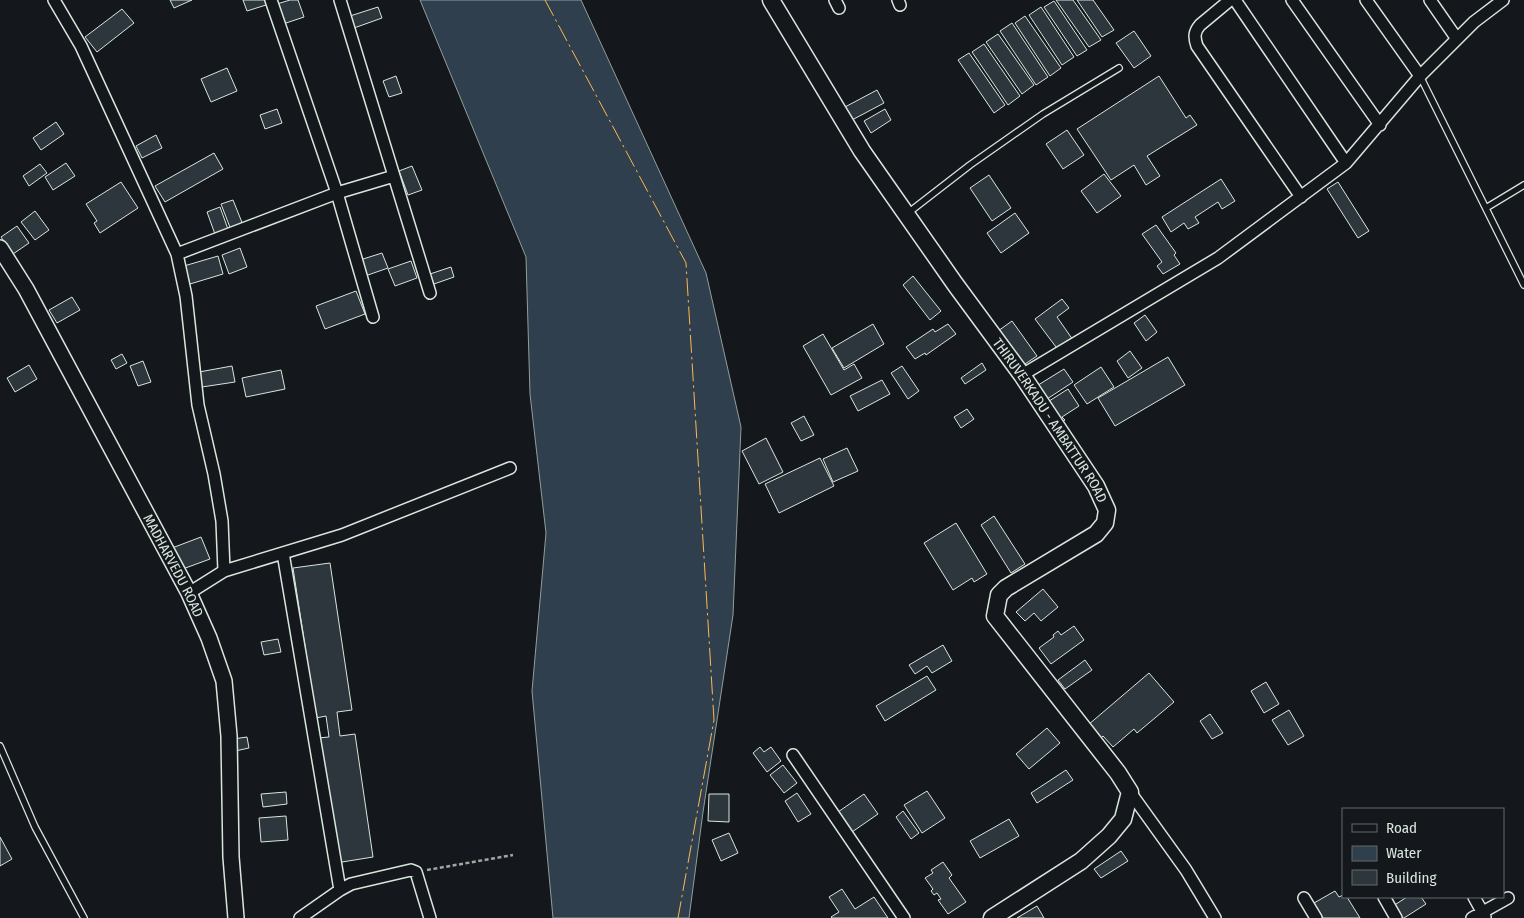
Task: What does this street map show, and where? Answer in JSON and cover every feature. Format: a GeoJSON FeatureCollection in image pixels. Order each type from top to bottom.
{"type":"FeatureCollection","features":[{"type":"Feature","properties":{"kind":"main road","name":"THIRUVERKADU - AMBATTUR ROAD"},"geometry":{"type":"LineString","coordinates":[[770,0],[862,151],[1022,375],[1096,486],[1107,510],[1105,523],[1096,534],[1006,588],[999,595],[994,616],[1118,773],[1130,792]]}},
{"type":"Feature","properties":{"kind":"main road"},"geometry":{"type":"LineString","coordinates":[[997,917],[1080,861],[1108,836],[1123,819],[1130,792]]}},
{"type":"Feature","properties":{"kind":"street"},"geometry":{"type":"LineString","coordinates":[[54,0],[81,46],[177,254],[186,296],[198,405],[214,474],[222,521],[224,570]]}},
{"type":"Feature","properties":{"kind":"street"},"geometry":{"type":"LineString","coordinates":[[271,0],[338,193],[373,317]]}},
{"type":"Feature","properties":{"kind":"street"},"geometry":{"type":"LineString","coordinates":[[340,0],[430,293]]}},
{"type":"Feature","properties":{"kind":"street"},"geometry":{"type":"LineString","coordinates":[[1230,0],[1200,25],[1196,30],[1194,38],[1197,46],[1301,197]]}},
{"type":"Feature","properties":{"kind":"street"},"geometry":{"type":"LineString","coordinates":[[1236,0],[1346,163]]}},
{"type":"Feature","properties":{"kind":"street"},"geometry":{"type":"LineString","coordinates":[[1292,0],[1380,125]]}},
{"type":"Feature","properties":{"kind":"street"},"geometry":{"type":"LineString","coordinates":[[1366,0],[1420,76]]}},
{"type":"Feature","properties":{"kind":"street"},"geometry":{"type":"LineString","coordinates":[[1430,0],[1457,39]]}},
{"type":"Feature","properties":{"kind":"street"},"geometry":{"type":"LineString","coordinates":[[1022,375],[1218,258],[1346,163],[1420,76],[1499,1]]}},
{"type":"Feature","properties":{"kind":"street"},"geometry":{"type":"LineString","coordinates":[[177,254],[338,193],[394,176]]}},
{"type":"Feature","properties":{"kind":"street","name":"MADHARVEDU ROAD"},"geometry":{"type":"LineString","coordinates":[[0,248],[26,289],[189,594],[209,638],[224,682],[229,736],[231,857],[236,918]]}},
{"type":"Feature","properties":{"kind":"street"},"geometry":{"type":"LineString","coordinates":[[189,594],[224,570],[342,535],[510,468]]}},
{"type":"Feature","properties":{"kind":"street"},"geometry":{"type":"LineString","coordinates":[[283,553],[340,890]]}},
{"type":"Feature","properties":{"kind":"street"},"geometry":{"type":"LineString","coordinates":[[793,755],[904,918]]}},
{"type":"Feature","properties":{"kind":"street"},"geometry":{"type":"LineString","coordinates":[[1130,792],[1186,870],[1215,918]]}},
{"type":"Feature","properties":{"kind":"street"},"geometry":{"type":"LineString","coordinates":[[300,918],[340,890],[360,882],[411,870],[416,872],[430,918]]}},
{"type":"Feature","properties":{"kind":"street"},"geometry":{"type":"LineString","coordinates":[[1304,898],[1316,918]]}},
{"type":"Feature","properties":{"kind":"street"},"geometry":{"type":"LineString","coordinates":[[1385,898],[1396,918]]}},
{"type":"Feature","properties":{"kind":"street"},"geometry":{"type":"LineString","coordinates":[[1474,898],[1480,916],[1508,898]]}},
{"type":"Feature","properties":{"kind":"lane"},"geometry":{"type":"LineString","coordinates":[[906,215],[970,165],[1043,114],[1119,68]]}},
{"type":"Feature","properties":{"kind":"lane"},"geometry":{"type":"LineString","coordinates":[[1420,76],[1524,285]]}},
{"type":"Feature","properties":{"kind":"lane"},"geometry":{"type":"LineString","coordinates":[[1486,208],[1524,185]]}},
{"type":"Feature","properties":{"kind":"lane"},"geometry":{"type":"LineString","coordinates":[[0,746],[35,827],[84,918]]}},
{"type":"Feature","properties":{"kind":"path"},"geometry":{"type":"LineString","coordinates":[[416,872],[513,855]]}},
{"type":"Feature","properties":{"kind":"water"},"geometry":{"type":"Polygon","coordinates":[[[420,0],[581,0],[706,273],[741,427],[733,615],[689,918],[553,918],[532,691],[546,533],[530,394],[526,257],[420,0]]]}},
{"type":"Feature","properties":{"kind":"building"},"geometry":{"type":"Polygon","coordinates":[[[170,0],[192,0],[174,8],[170,0]]]}},
{"type":"Feature","properties":{"kind":"building"},"geometry":{"type":"Polygon","coordinates":[[[243,0],[265,0],[266,5],[247,11],[243,0]]]}},
{"type":"Feature","properties":{"kind":"building"},"geometry":{"type":"Polygon","coordinates":[[[298,0],[304,17],[283,24],[277,4],[298,0]]]}},
{"type":"Feature","properties":{"kind":"building"},"geometry":{"type":"Polygon","coordinates":[[[1056,0],[1073,0],[1101,40],[1089,47],[1056,0]]]}},
{"type":"Feature","properties":{"kind":"building"},"geometry":{"type":"Polygon","coordinates":[[[1077,0],[1093,0],[1114,30],[1102,37],[1077,0]]]}},
{"type":"Feature","properties":{"kind":"building"},"geometry":{"type":"Polygon","coordinates":[[[1054,1],[1087,50],[1077,56],[1044,7],[1054,1]]]}},
{"type":"Feature","properties":{"kind":"building"},"geometry":{"type":"Polygon","coordinates":[[[378,7],[382,18],[354,28],[350,16],[378,7]]]}},
{"type":"Feature","properties":{"kind":"building"},"geometry":{"type":"Polygon","coordinates":[[[1041,7],[1074,57],[1062,65],[1029,15],[1041,7]]]}},
{"type":"Feature","properties":{"kind":"building"},"geometry":{"type":"Polygon","coordinates":[[[122,9],[134,23],[97,52],[85,37],[122,9]]]}},
{"type":"Feature","properties":{"kind":"building"},"geometry":{"type":"Polygon","coordinates":[[[1025,16],[1061,68],[1050,76],[1015,23],[1025,16]]]}},
{"type":"Feature","properties":{"kind":"building"},"geometry":{"type":"Polygon","coordinates":[[[1012,23],[1048,77],[1036,85],[1000,31],[1012,23]]]}},
{"type":"Feature","properties":{"kind":"building"},"geometry":{"type":"Polygon","coordinates":[[[1134,31],[1151,56],[1134,68],[1116,43],[1134,31]]]}},
{"type":"Feature","properties":{"kind":"building"},"geometry":{"type":"Polygon","coordinates":[[[998,34],[1034,85],[1022,94],[986,42],[998,34]]]}},
{"type":"Feature","properties":{"kind":"building"},"geometry":{"type":"Polygon","coordinates":[[[984,44],[1020,96],[1008,105],[972,52],[984,44]]]}},
{"type":"Feature","properties":{"kind":"building"},"geometry":{"type":"Polygon","coordinates":[[[969,53],[1005,105],[994,113],[958,60],[969,53]]]}},
{"type":"Feature","properties":{"kind":"building"},"geometry":{"type":"Polygon","coordinates":[[[227,68],[237,91],[211,102],[201,79],[227,68]]]}},
{"type":"Feature","properties":{"kind":"building"},"geometry":{"type":"Polygon","coordinates":[[[396,76],[402,93],[389,97],[383,81],[396,76]]]}},
{"type":"Feature","properties":{"kind":"building"},"geometry":{"type":"Polygon","coordinates":[[[1159,76],[1186,118],[1190,115],[1197,125],[1147,156],[1160,176],[1146,185],[1134,165],[1111,180],[1077,129],[1159,76]]]}},
{"type":"Feature","properties":{"kind":"building"},"geometry":{"type":"Polygon","coordinates":[[[877,90],[884,103],[852,120],[845,107],[877,90]]]}},
{"type":"Feature","properties":{"kind":"building"},"geometry":{"type":"Polygon","coordinates":[[[277,109],[282,123],[265,129],[260,115],[277,109]]]}},
{"type":"Feature","properties":{"kind":"building"},"geometry":{"type":"Polygon","coordinates":[[[885,109],[891,120],[871,133],[864,121],[885,109]]]}},
{"type":"Feature","properties":{"kind":"building"},"geometry":{"type":"Polygon","coordinates":[[[56,122],[64,134],[41,150],[33,138],[56,122]]]}},
{"type":"Feature","properties":{"kind":"building"},"geometry":{"type":"Polygon","coordinates":[[[1067,130],[1084,155],[1063,169],[1046,144],[1067,130]]]}},
{"type":"Feature","properties":{"kind":"building"},"geometry":{"type":"Polygon","coordinates":[[[156,135],[162,148],[142,158],[136,146],[156,135]]]}},
{"type":"Feature","properties":{"kind":"building"},"geometry":{"type":"Polygon","coordinates":[[[214,153],[223,169],[165,202],[155,186],[214,153]]]}},
{"type":"Feature","properties":{"kind":"building"},"geometry":{"type":"Polygon","coordinates":[[[66,163],[75,176],[53,190],[45,177],[66,163]]]}},
{"type":"Feature","properties":{"kind":"building"},"geometry":{"type":"Polygon","coordinates":[[[40,164],[47,173],[29,186],[23,176],[40,164]]]}},
{"type":"Feature","properties":{"kind":"building"},"geometry":{"type":"Polygon","coordinates":[[[412,166],[422,190],[408,195],[399,171],[412,166]]]}},
{"type":"Feature","properties":{"kind":"building"},"geometry":{"type":"Polygon","coordinates":[[[1104,174],[1121,196],[1097,213],[1081,191],[1104,174]]]}},
{"type":"Feature","properties":{"kind":"building"},"geometry":{"type":"Polygon","coordinates":[[[989,175],[1011,208],[992,221],[970,188],[989,175]]]}},
{"type":"Feature","properties":{"kind":"building"},"geometry":{"type":"Polygon","coordinates":[[[1221,179],[1235,201],[1222,209],[1218,202],[1195,217],[1199,223],[1188,229],[1184,223],[1171,232],[1162,217],[1221,179]]]}},
{"type":"Feature","properties":{"kind":"building"},"geometry":{"type":"Polygon","coordinates":[[[121,182],[138,208],[100,233],[94,223],[97,221],[86,204],[121,182]]]}},
{"type":"Feature","properties":{"kind":"building"},"geometry":{"type":"Polygon","coordinates":[[[1338,182],[1369,231],[1358,238],[1327,189],[1338,182]]]}},
{"type":"Feature","properties":{"kind":"building"},"geometry":{"type":"Polygon","coordinates":[[[233,200],[243,225],[231,230],[221,204],[233,200]]]}},
{"type":"Feature","properties":{"kind":"building"},"geometry":{"type":"Polygon","coordinates":[[[220,207],[229,232],[216,237],[207,212],[220,207]]]}},
{"type":"Feature","properties":{"kind":"building"},"geometry":{"type":"Polygon","coordinates":[[[35,211],[49,230],[35,240],[21,222],[35,211]]]}},
{"type":"Feature","properties":{"kind":"building"},"geometry":{"type":"Polygon","coordinates":[[[1015,213],[1029,233],[1001,253],[987,233],[1015,213]]]}},
{"type":"Feature","properties":{"kind":"building"},"geometry":{"type":"Polygon","coordinates":[[[1156,225],[1176,253],[1174,255],[1180,264],[1163,274],[1157,266],[1162,262],[1142,234],[1156,225]]]}},
{"type":"Feature","properties":{"kind":"building"},"geometry":{"type":"Polygon","coordinates":[[[17,226],[29,243],[13,254],[1,237],[17,226]]]}},
{"type":"Feature","properties":{"kind":"building"},"geometry":{"type":"Polygon","coordinates":[[[240,248],[247,267],[229,274],[222,255],[240,248]]]}},
{"type":"Feature","properties":{"kind":"building"},"geometry":{"type":"Polygon","coordinates":[[[382,253],[388,268],[365,276],[360,260],[382,253]]]}},
{"type":"Feature","properties":{"kind":"building"},"geometry":{"type":"Polygon","coordinates":[[[218,256],[223,274],[190,284],[184,266],[218,256]]]}},
{"type":"Feature","properties":{"kind":"building"},"geometry":{"type":"Polygon","coordinates":[[[411,261],[417,278],[395,286],[388,269],[411,261]]]}},
{"type":"Feature","properties":{"kind":"building"},"geometry":{"type":"Polygon","coordinates":[[[451,267],[454,277],[431,285],[427,275],[451,267]]]}},
{"type":"Feature","properties":{"kind":"building"},"geometry":{"type":"Polygon","coordinates":[[[913,276],[941,311],[930,320],[903,285],[913,276]]]}},
{"type":"Feature","properties":{"kind":"building"},"geometry":{"type":"Polygon","coordinates":[[[356,291],[365,314],[325,329],[316,306],[356,291]]]}},
{"type":"Feature","properties":{"kind":"building"},"geometry":{"type":"Polygon","coordinates":[[[72,297],[80,310],[57,323],[49,310],[72,297]]]}},
{"type":"Feature","properties":{"kind":"building"},"geometry":{"type":"Polygon","coordinates":[[[1062,299],[1069,308],[1057,317],[1073,340],[1059,351],[1035,319],[1062,299]]]}},
{"type":"Feature","properties":{"kind":"building"},"geometry":{"type":"Polygon","coordinates":[[[1145,315],[1157,332],[1146,341],[1134,323],[1145,315]]]}},
{"type":"Feature","properties":{"kind":"building"},"geometry":{"type":"Polygon","coordinates":[[[1012,321],[1037,356],[1022,366],[998,331],[1012,321]]]}},
{"type":"Feature","properties":{"kind":"building"},"geometry":{"type":"Polygon","coordinates":[[[873,324],[884,344],[844,368],[832,348],[873,324]]]}},
{"type":"Feature","properties":{"kind":"building"},"geometry":{"type":"Polygon","coordinates":[[[948,324],[956,334],[926,355],[925,353],[915,359],[906,347],[933,329],[935,332],[948,324]]]}},
{"type":"Feature","properties":{"kind":"building"},"geometry":{"type":"Polygon","coordinates":[[[823,334],[844,370],[854,364],[862,378],[831,395],[803,346],[823,334]]]}},
{"type":"Feature","properties":{"kind":"building"},"geometry":{"type":"Polygon","coordinates":[[[1130,351],[1142,368],[1128,378],[1117,361],[1130,351]]]}},
{"type":"Feature","properties":{"kind":"building"},"geometry":{"type":"Polygon","coordinates":[[[122,354],[127,363],[116,369],[111,360],[122,354]]]}},
{"type":"Feature","properties":{"kind":"building"},"geometry":{"type":"Polygon","coordinates":[[[1168,357],[1185,385],[1115,426],[1098,398],[1168,357]]]}},
{"type":"Feature","properties":{"kind":"building"},"geometry":{"type":"Polygon","coordinates":[[[143,361],[151,382],[138,386],[130,366],[143,361]]]}},
{"type":"Feature","properties":{"kind":"building"},"geometry":{"type":"Polygon","coordinates":[[[982,363],[986,370],[965,384],[961,378],[982,363]]]}},
{"type":"Feature","properties":{"kind":"building"},"geometry":{"type":"Polygon","coordinates":[[[29,365],[37,379],[15,392],[7,378],[29,365]]]}},
{"type":"Feature","properties":{"kind":"building"},"geometry":{"type":"Polygon","coordinates":[[[232,366],[235,382],[202,387],[199,372],[232,366]]]}},
{"type":"Feature","properties":{"kind":"building"},"geometry":{"type":"Polygon","coordinates":[[[902,366],[919,391],[908,399],[891,373],[902,366]]]}},
{"type":"Feature","properties":{"kind":"building"},"geometry":{"type":"Polygon","coordinates":[[[1101,367],[1114,387],[1087,404],[1074,385],[1101,367]]]}},
{"type":"Feature","properties":{"kind":"building"},"geometry":{"type":"Polygon","coordinates":[[[1064,369],[1073,382],[1044,401],[1035,387],[1064,369]]]}},
{"type":"Feature","properties":{"kind":"building"},"geometry":{"type":"Polygon","coordinates":[[[281,370],[285,389],[246,397],[242,378],[281,370]]]}},
{"type":"Feature","properties":{"kind":"building"},"geometry":{"type":"Polygon","coordinates":[[[882,380],[890,394],[858,411],[850,396],[882,380]]]}},
{"type":"Feature","properties":{"kind":"building"},"geometry":{"type":"Polygon","coordinates":[[[1068,389],[1079,406],[1062,417],[1065,420],[1059,424],[1046,403],[1068,389]]]}},
{"type":"Feature","properties":{"kind":"building"},"geometry":{"type":"Polygon","coordinates":[[[967,409],[974,419],[961,428],[954,417],[967,409]]]}},
{"type":"Feature","properties":{"kind":"building"},"geometry":{"type":"Polygon","coordinates":[[[804,416],[814,435],[801,441],[791,423],[804,416]]]}},
{"type":"Feature","properties":{"kind":"building"},"geometry":{"type":"Polygon","coordinates":[[[766,438],[783,472],[759,484],[742,451],[766,438]]]}},
{"type":"Feature","properties":{"kind":"building"},"geometry":{"type":"Polygon","coordinates":[[[847,448],[858,471],[833,482],[823,459],[847,448]]]}},
{"type":"Feature","properties":{"kind":"building"},"geometry":{"type":"Polygon","coordinates":[[[820,458],[834,486],[779,513],[765,484],[820,458]]]}},
{"type":"Feature","properties":{"kind":"building"},"geometry":{"type":"Polygon","coordinates":[[[994,516],[1025,564],[1011,573],[981,525],[994,516]]]}},
{"type":"Feature","properties":{"kind":"building"},"geometry":{"type":"Polygon","coordinates":[[[956,523],[987,574],[974,582],[972,578],[953,590],[924,543],[956,523]]]}},
{"type":"Feature","properties":{"kind":"building"},"geometry":{"type":"Polygon","coordinates":[[[201,537],[210,559],[180,570],[172,548],[201,537]]]}},
{"type":"Feature","properties":{"kind":"building"},"geometry":{"type":"Polygon","coordinates":[[[330,563],[352,710],[337,712],[340,736],[355,734],[373,857],[336,863],[318,738],[329,737],[326,716],[316,718],[293,568],[330,563]]]}},
{"type":"Feature","properties":{"kind":"building"},"geometry":{"type":"Polygon","coordinates":[[[1043,589],[1058,607],[1041,621],[1034,613],[1025,621],[1016,612],[1043,589]]]}},
{"type":"Feature","properties":{"kind":"building"},"geometry":{"type":"Polygon","coordinates":[[[1074,626],[1084,640],[1051,664],[1039,648],[1054,637],[1053,635],[1058,631],[1061,635],[1074,626]]]}},
{"type":"Feature","properties":{"kind":"building"},"geometry":{"type":"Polygon","coordinates":[[[278,639],[281,652],[264,655],[261,642],[278,639]]]}},
{"type":"Feature","properties":{"kind":"building"},"geometry":{"type":"Polygon","coordinates":[[[943,645],[952,661],[932,673],[927,666],[915,674],[909,665],[943,645]]]}},
{"type":"Feature","properties":{"kind":"building"},"geometry":{"type":"Polygon","coordinates":[[[1085,660],[1092,670],[1065,689],[1058,680],[1085,660]]]}},
{"type":"Feature","properties":{"kind":"building"},"geometry":{"type":"Polygon","coordinates":[[[1149,673],[1174,702],[1137,733],[1134,729],[1113,747],[1103,736],[1100,739],[1088,725],[1149,673]]]}},
{"type":"Feature","properties":{"kind":"building"},"geometry":{"type":"Polygon","coordinates":[[[927,676],[936,690],[885,721],[876,706],[927,676]]]}},
{"type":"Feature","properties":{"kind":"building"},"geometry":{"type":"Polygon","coordinates":[[[1266,682],[1279,704],[1264,713],[1251,691],[1266,682]]]}},
{"type":"Feature","properties":{"kind":"building"},"geometry":{"type":"Polygon","coordinates":[[[1289,710],[1304,736],[1288,745],[1272,720],[1289,710]]]}},
{"type":"Feature","properties":{"kind":"building"},"geometry":{"type":"Polygon","coordinates":[[[1210,714],[1223,733],[1212,739],[1200,721],[1210,714]]]}},
{"type":"Feature","properties":{"kind":"building"},"geometry":{"type":"Polygon","coordinates":[[[1047,728],[1060,743],[1029,769],[1016,754],[1047,728]]]}},
{"type":"Feature","properties":{"kind":"building"},"geometry":{"type":"Polygon","coordinates":[[[247,737],[249,748],[235,751],[233,739],[247,737]]]}},
{"type":"Feature","properties":{"kind":"building"},"geometry":{"type":"Polygon","coordinates":[[[760,747],[764,752],[771,747],[781,761],[767,772],[753,753],[760,747]]]}},
{"type":"Feature","properties":{"kind":"building"},"geometry":{"type":"Polygon","coordinates":[[[783,765],[797,783],[784,793],[770,775],[783,765]]]}},
{"type":"Feature","properties":{"kind":"building"},"geometry":{"type":"Polygon","coordinates":[[[1066,770],[1073,780],[1037,803],[1031,793],[1066,770]]]}},
{"type":"Feature","properties":{"kind":"building"},"geometry":{"type":"Polygon","coordinates":[[[927,791],[945,818],[922,833],[904,805],[927,791]]]}},
{"type":"Feature","properties":{"kind":"building"},"geometry":{"type":"Polygon","coordinates":[[[286,792],[287,804],[263,807],[261,794],[286,792]]]}},
{"type":"Feature","properties":{"kind":"building"},"geometry":{"type":"Polygon","coordinates":[[[797,793],[811,814],[798,822],[785,801],[797,793]]]}},
{"type":"Feature","properties":{"kind":"building"},"geometry":{"type":"Polygon","coordinates":[[[709,794],[729,794],[729,822],[708,821],[709,794]]]}},
{"type":"Feature","properties":{"kind":"building"},"geometry":{"type":"Polygon","coordinates":[[[864,794],[878,814],[852,832],[838,812],[864,794]]]}},
{"type":"Feature","properties":{"kind":"building"},"geometry":{"type":"Polygon","coordinates":[[[903,811],[919,833],[911,839],[896,817],[903,811]]]}},
{"type":"Feature","properties":{"kind":"building"},"geometry":{"type":"Polygon","coordinates":[[[286,816],[288,840],[261,842],[259,818],[286,816]]]}},
{"type":"Feature","properties":{"kind":"building"},"geometry":{"type":"Polygon","coordinates":[[[1009,819],[1019,836],[980,858],[970,841],[1009,819]]]}},
{"type":"Feature","properties":{"kind":"building"},"geometry":{"type":"Polygon","coordinates":[[[729,833],[738,853],[721,861],[712,840],[729,833]]]}},
{"type":"Feature","properties":{"kind":"building"},"geometry":{"type":"Polygon","coordinates":[[[0,837],[12,859],[0,866],[0,837]]]}},
{"type":"Feature","properties":{"kind":"building"},"geometry":{"type":"Polygon","coordinates":[[[1121,851],[1128,861],[1101,878],[1094,869],[1121,851]]]}},
{"type":"Feature","properties":{"kind":"building"},"geometry":{"type":"Polygon","coordinates":[[[943,862],[952,875],[949,878],[966,902],[948,914],[938,900],[941,899],[937,893],[934,895],[931,891],[933,889],[925,878],[933,873],[931,870],[943,862]]]}},
{"type":"Feature","properties":{"kind":"building"},"geometry":{"type":"Polygon","coordinates":[[[842,889],[855,909],[874,897],[888,918],[832,918],[839,912],[829,897],[842,889]]]}},
{"type":"Feature","properties":{"kind":"building"},"geometry":{"type":"Polygon","coordinates":[[[1335,891],[1339,897],[1342,896],[1342,898],[1348,898],[1360,918],[1323,918],[1314,903],[1335,891]]]}},
{"type":"Feature","properties":{"kind":"building"},"geometry":{"type":"Polygon","coordinates":[[[1405,898],[1422,898],[1426,904],[1404,918],[1401,918],[1393,906],[1405,898]]]}},
{"type":"Feature","properties":{"kind":"building"},"geometry":{"type":"Polygon","coordinates":[[[1037,906],[1044,918],[1017,918],[1037,906]]]}},
{"type":"Feature","properties":{"kind":"power"},"geometry":{"type":"LineString","coordinates":[[545,0],[686,263],[714,720],[678,918]]}}]}
